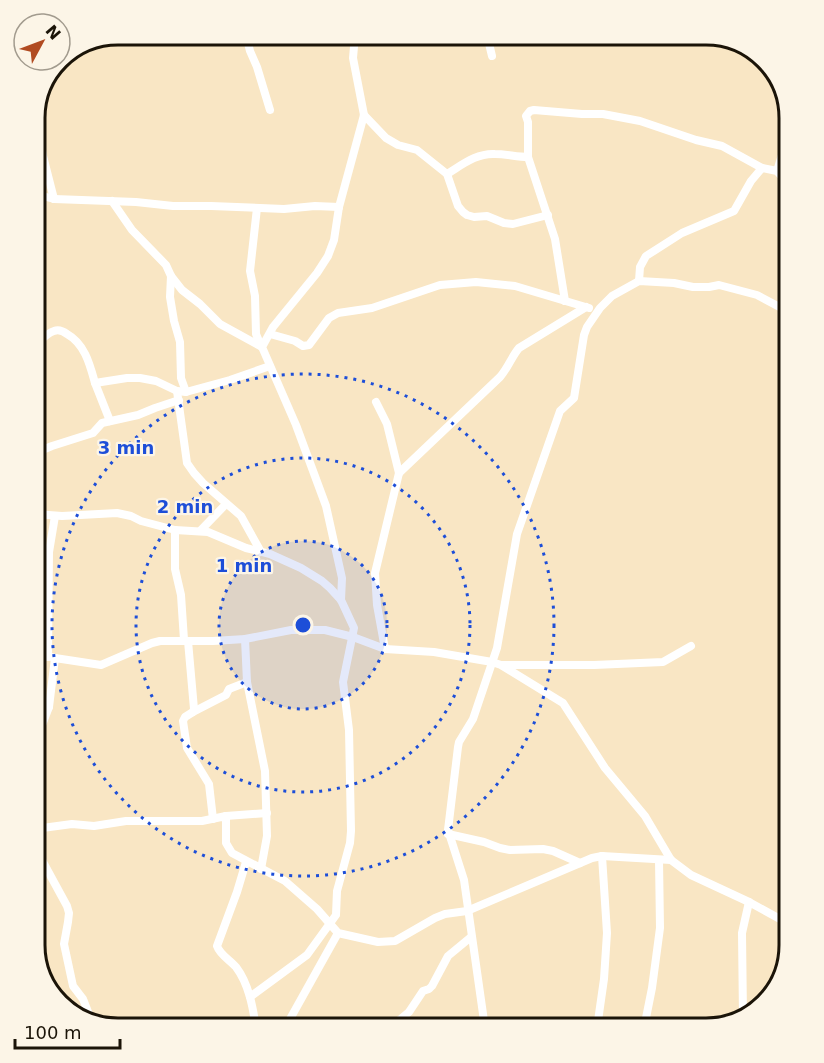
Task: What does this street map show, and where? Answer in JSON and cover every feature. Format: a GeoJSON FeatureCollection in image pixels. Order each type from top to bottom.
{"type":"FeatureCollection","features":[{"type":"Feature","properties":{"kind":"street"},"geometry":{"type":"LineString","coordinates":[[249,45],[270,110]]}},
{"type":"Feature","properties":{"kind":"street"},"geometry":{"type":"LineString","coordinates":[[262,347],[273,327],[317,273],[328,256],[334,240],[339,207],[363,115],[353,58],[354,45]]}},
{"type":"Feature","properties":{"kind":"street"},"geometry":{"type":"LineString","coordinates":[[489,45],[492,56]]}},
{"type":"Feature","properties":{"kind":"street"},"geometry":{"type":"LineString","coordinates":[[565,301],[566,295],[555,239],[528,157],[526,116],[530,111],[603,114],[640,122],[722,146],[762,168],[777,171],[779,165]]}},
{"type":"Feature","properties":{"kind":"street"},"geometry":{"type":"LineString","coordinates":[[363,115],[386,138],[398,145],[417,150],[447,174],[458,206],[467,215],[487,216],[504,224],[513,224],[548,215]]}},
{"type":"Feature","properties":{"kind":"street"},"geometry":{"type":"LineString","coordinates":[[447,174],[473,158],[483,155],[528,157]]}},
{"type":"Feature","properties":{"kind":"street"},"geometry":{"type":"LineString","coordinates":[[45,164],[54,199]]}},
{"type":"Feature","properties":{"kind":"street"},"geometry":{"type":"LineString","coordinates":[[639,281],[640,267],[646,256],[682,233],[734,211],[751,181],[762,168]]}},
{"type":"Feature","properties":{"kind":"street"},"geometry":{"type":"LineString","coordinates":[[45,197],[54,199],[136,201],[173,206],[284,209],[315,206],[339,207]]}},
{"type":"Feature","properties":{"kind":"street"},"geometry":{"type":"LineString","coordinates":[[112,201],[132,230],[166,265],[182,290],[220,324],[262,347]]}},
{"type":"Feature","properties":{"kind":"street"},"geometry":{"type":"LineString","coordinates":[[257,208],[250,271],[255,296],[256,334],[296,425],[326,506],[342,578],[341,600]]}},
{"type":"Feature","properties":{"kind":"street"},"geometry":{"type":"LineString","coordinates":[[171,276],[174,321],[180,342],[181,378],[186,392]]}},
{"type":"Feature","properties":{"kind":"street"},"geometry":{"type":"LineString","coordinates":[[483,1018],[464,880],[448,834],[458,747],[473,719],[501,631],[517,534],[560,411],[574,398],[587,327],[600,308],[616,293],[639,281],[674,283],[693,287],[719,285],[758,295],[779,307]]}},
{"type":"Feature","properties":{"kind":"street"},"geometry":{"type":"LineString","coordinates":[[270,333],[306,347],[330,318],[338,313],[372,308],[440,285],[476,282],[514,286],[586,307],[600,308]]}},
{"type":"Feature","properties":{"kind":"street"},"geometry":{"type":"LineString","coordinates":[[399,473],[500,376],[511,363],[519,348],[586,307]]}},
{"type":"Feature","properties":{"kind":"street"},"geometry":{"type":"LineString","coordinates":[[45,337],[56,330],[61,330],[74,337],[87,357],[110,421]]}},
{"type":"Feature","properties":{"kind":"street"},"geometry":{"type":"LineString","coordinates":[[95,383],[140,378],[186,392],[270,366]]}},
{"type":"Feature","properties":{"kind":"street"},"geometry":{"type":"LineString","coordinates":[[177,390],[187,463],[203,483],[241,516],[261,552]]}},
{"type":"Feature","properties":{"kind":"street"},"geometry":{"type":"LineString","coordinates":[[45,449],[93,433],[102,423],[138,415],[179,400]]}},
{"type":"Feature","properties":{"kind":"street"},"geometry":{"type":"LineString","coordinates":[[376,402],[387,424],[399,473],[375,573],[377,605],[385,649]]}},
{"type":"Feature","properties":{"kind":"street"},"geometry":{"type":"LineString","coordinates":[[201,530],[226,504]]}},
{"type":"Feature","properties":{"kind":"street"},"geometry":{"type":"LineString","coordinates":[[45,515],[117,513],[175,530],[201,530],[213,533],[246,548],[270,554],[312,574],[341,600],[353,624],[353,637],[343,682],[349,730],[351,831],[337,891],[336,915],[307,955],[250,997]]}},
{"type":"Feature","properties":{"kind":"street"},"geometry":{"type":"LineString","coordinates":[[45,717],[49,707],[52,658],[49,552],[55,516]]}},
{"type":"Feature","properties":{"kind":"street"},"geometry":{"type":"LineString","coordinates":[[175,530],[175,569],[181,595],[194,712]]}},
{"type":"Feature","properties":{"kind":"street"},"geometry":{"type":"LineString","coordinates":[[45,656],[101,665],[155,642],[245,639],[297,630],[325,630],[385,649],[434,652],[501,665],[563,703],[605,768],[645,816],[671,860],[691,875],[779,918]]}},
{"type":"Feature","properties":{"kind":"street"},"geometry":{"type":"LineString","coordinates":[[245,639],[247,682],[265,771],[267,841],[261,869]]}},
{"type":"Feature","properties":{"kind":"street"},"geometry":{"type":"LineString","coordinates":[[501,665],[663,662],[691,646]]}},
{"type":"Feature","properties":{"kind":"street"},"geometry":{"type":"LineString","coordinates":[[213,819],[209,784],[187,748],[183,721],[185,717],[226,695],[229,689],[247,682]]}},
{"type":"Feature","properties":{"kind":"street"},"geometry":{"type":"LineString","coordinates":[[45,706],[49,707]]}},
{"type":"Feature","properties":{"kind":"street"},"geometry":{"type":"LineString","coordinates":[[45,828],[72,824],[94,826],[126,821],[202,821],[226,816],[267,813]]}},
{"type":"Feature","properties":{"kind":"street"},"geometry":{"type":"LineString","coordinates":[[226,816],[228,846],[232,853],[285,881],[313,905],[338,933],[378,942],[395,941],[435,918],[467,911],[580,863],[602,856],[671,860]]}},
{"type":"Feature","properties":{"kind":"street"},"geometry":{"type":"LineString","coordinates":[[448,834],[510,850],[553,851],[580,863]]}},
{"type":"Feature","properties":{"kind":"street"},"geometry":{"type":"LineString","coordinates":[[598,1018],[607,933],[602,856]]}},
{"type":"Feature","properties":{"kind":"street"},"geometry":{"type":"LineString","coordinates":[[646,1018],[660,928],[659,860]]}},
{"type":"Feature","properties":{"kind":"street"},"geometry":{"type":"LineString","coordinates":[[246,862],[217,946],[219,952],[229,959],[243,978],[254,1018]]}},
{"type":"Feature","properties":{"kind":"street"},"geometry":{"type":"LineString","coordinates":[[45,866],[67,906],[69,913],[64,944],[73,986],[83,999],[88,1011]]}},
{"type":"Feature","properties":{"kind":"street"},"geometry":{"type":"LineString","coordinates":[[743,1008],[742,933],[749,902]]}},
{"type":"Feature","properties":{"kind":"street"},"geometry":{"type":"LineString","coordinates":[[291,1018],[338,933]]}},
{"type":"Feature","properties":{"kind":"street"},"geometry":{"type":"LineString","coordinates":[[402,1018],[409,1012],[423,991],[432,986],[447,956],[471,937]]}}]}
